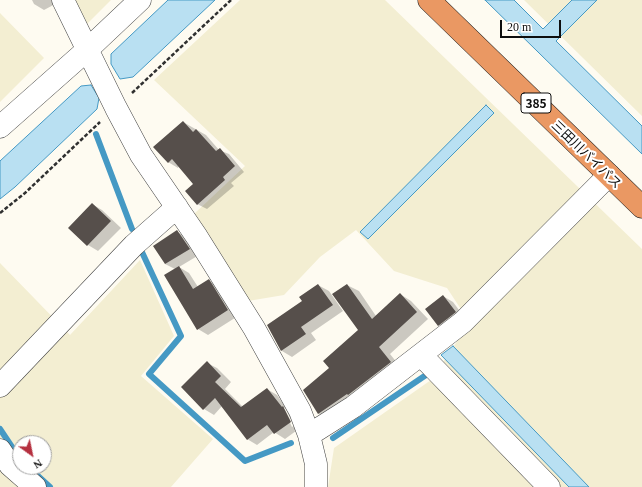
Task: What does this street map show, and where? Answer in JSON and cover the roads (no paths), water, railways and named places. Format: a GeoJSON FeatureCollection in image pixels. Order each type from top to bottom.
{"type":"FeatureCollection","features":[{"type":"Feature","properties":{"kind":"highway","name":"三田川バイパス"},"geometry":{"type":"LineString","coordinates":[[429,0],[642,207]]}},
{"type":"Feature","properties":{"kind":"street"},"geometry":{"type":"LineString","coordinates":[[63,0],[116,108],[141,155],[198,236],[254,328],[300,411],[309,434],[316,464],[316,487]]}},
{"type":"Feature","properties":{"kind":"street"},"geometry":{"type":"LineString","coordinates":[[0,126],[87,50],[140,0]]}},
{"type":"Feature","properties":{"kind":"street"},"geometry":{"type":"LineString","coordinates":[[309,434],[353,407],[463,322],[609,175]]}},
{"type":"Feature","properties":{"kind":"street"},"geometry":{"type":"LineString","coordinates":[[0,386],[134,245],[177,207]]}},
{"type":"Feature","properties":{"kind":"street"},"geometry":{"type":"LineString","coordinates":[[421,355],[549,487]]}},
{"type":"Feature","properties":{"kind":"street"},"geometry":{"type":"LineString","coordinates":[[0,450],[10,465],[35,487]]}},
{"type":"Feature","properties":{"kind":"water"},"geometry":{"type":"Polygon","coordinates":[[[168,0],[215,0],[133,77],[120,79],[111,64],[111,54],[168,0]]]}},
{"type":"Feature","properties":{"kind":"water"},"geometry":{"type":"Polygon","coordinates":[[[485,0],[514,0],[543,29],[572,0],[597,0],[556,41],[642,126],[642,154],[485,0]]]}},
{"type":"Feature","properties":{"kind":"water"},"geometry":{"type":"Polygon","coordinates":[[[91,85],[99,98],[97,109],[15,187],[0,199],[0,161],[81,86],[91,85]]]}},
{"type":"Feature","properties":{"kind":"water"},"geometry":{"type":"Polygon","coordinates":[[[486,105],[494,113],[368,239],[360,232],[486,105]]]}},
{"type":"Feature","properties":{"kind":"water"},"geometry":{"type":"Polygon","coordinates":[[[453,346],[589,487],[569,487],[441,355],[453,346]]]}},
{"type":"Feature","properties":{"kind":"waterway"},"geometry":{"type":"LineString","coordinates":[[96,134],[132,229]]}},
{"type":"Feature","properties":{"kind":"waterway"},"geometry":{"type":"LineString","coordinates":[[141,250],[181,336],[149,374],[245,461],[291,443]]}},
{"type":"Feature","properties":{"kind":"waterway"},"geometry":{"type":"LineString","coordinates":[[333,438],[426,375]]}},
{"type":"Feature","properties":{"kind":"waterway"},"geometry":{"type":"LineString","coordinates":[[0,429],[12,447]]}},
{"type":"Feature","properties":{"kind":"waterway"},"geometry":{"type":"LineString","coordinates":[[38,476],[50,487]]}}]}
